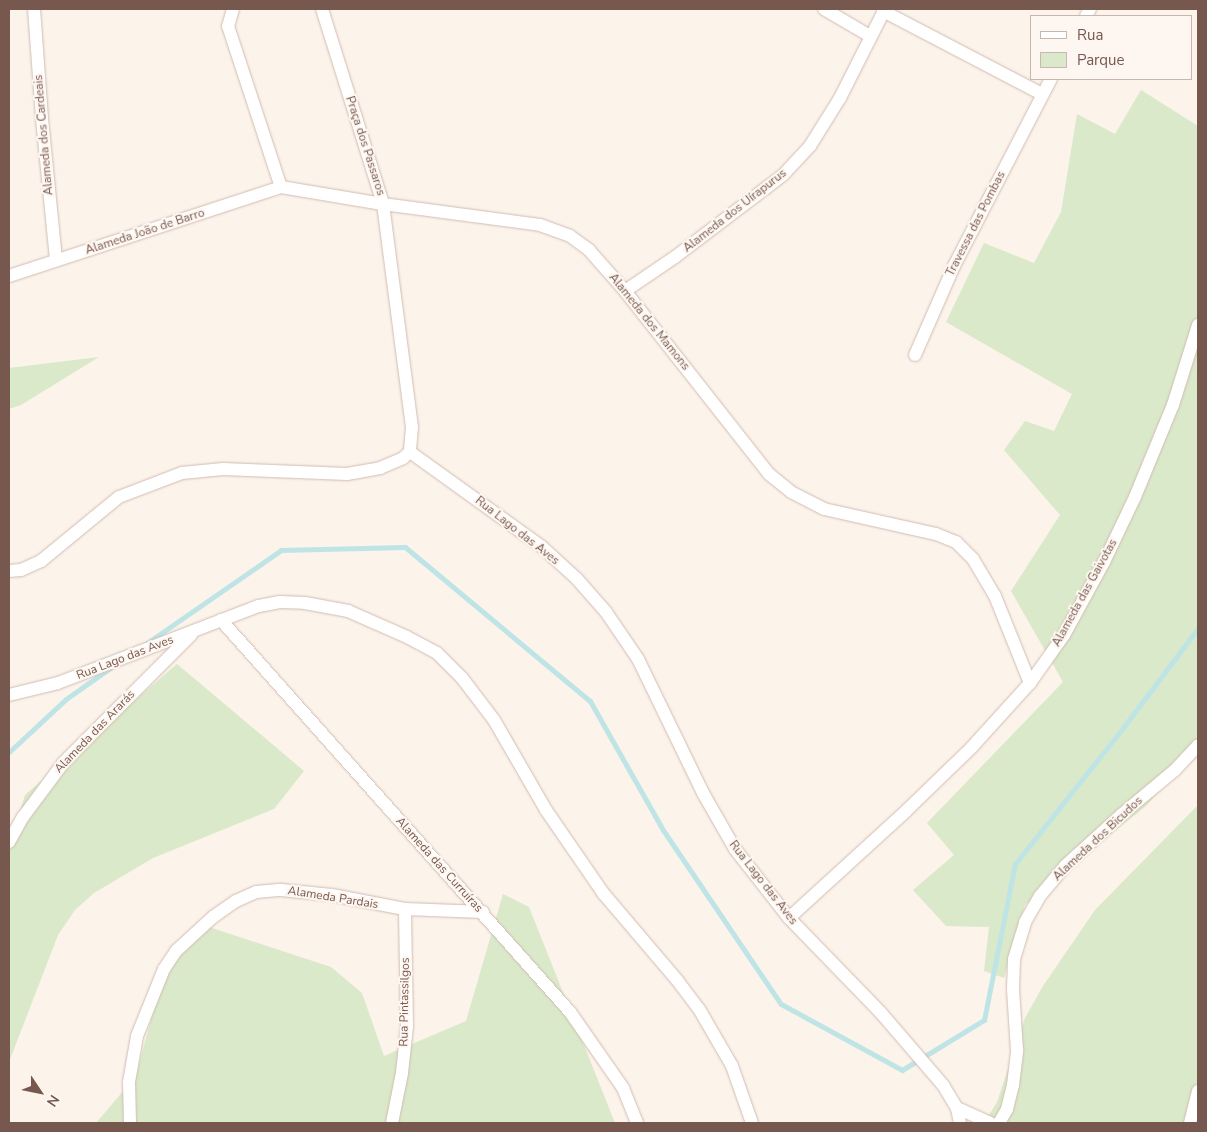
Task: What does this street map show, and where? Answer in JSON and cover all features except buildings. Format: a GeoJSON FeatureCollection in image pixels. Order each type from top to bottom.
{"type":"FeatureCollection","features":[{"type":"Feature","properties":{"kind":"street","name":"Alameda dos Cardeais"},"geometry":{"type":"LineString","coordinates":[[34,9],[42,119],[56,260]]}},
{"type":"Feature","properties":{"kind":"street"},"geometry":{"type":"LineString","coordinates":[[233,9],[228,26],[281,188]]}},
{"type":"Feature","properties":{"kind":"street","name":"Praça dos Passaros"},"geometry":{"type":"LineString","coordinates":[[281,188],[383,204],[322,9]]}},
{"type":"Feature","properties":{"kind":"street"},"geometry":{"type":"LineString","coordinates":[[824,9],[870,36]]}},
{"type":"Feature","properties":{"kind":"street"},"geometry":{"type":"LineString","coordinates":[[884,10],[1042,94]]}},
{"type":"Feature","properties":{"kind":"street","name":"Alameda dos Uírapurus"},"geometry":{"type":"LineString","coordinates":[[625,291],[675,257],[788,170],[810,146],[835,106],[884,10]]}},
{"type":"Feature","properties":{"kind":"street","name":"Travessa das Pombas"},"geometry":{"type":"LineString","coordinates":[[915,355],[954,266],[1049,80]]}},
{"type":"Feature","properties":{"kind":"street","name":"Alameda João de Barro"},"geometry":{"type":"LineString","coordinates":[[9,276],[281,188]]}},
{"type":"Feature","properties":{"kind":"street"},"geometry":{"type":"LineString","coordinates":[[9,571],[21,570],[41,561],[118,497],[182,473],[223,469],[347,474],[380,468],[403,458],[410,452],[412,427],[383,204]]}},
{"type":"Feature","properties":{"kind":"street","name":"Alameda dos Mamons"},"geometry":{"type":"LineString","coordinates":[[383,204],[540,225],[570,236],[588,250],[625,291],[769,474],[792,492],[824,509],[936,534],[956,542],[973,559],[995,596],[1030,683]]}},
{"type":"Feature","properties":{"kind":"street","name":"Alameda das Gaivotas"},"geometry":{"type":"LineString","coordinates":[[789,918],[913,805],[972,747],[1030,683],[1064,635],[1104,562],[1135,496],[1174,405],[1198,325]]}},
{"type":"Feature","properties":{"kind":"street","name":"Rua Lago das Aves"},"geometry":{"type":"LineString","coordinates":[[410,452],[542,547],[577,579],[606,612],[638,658],[703,794],[735,849],[789,918],[921,1058],[944,1085],[958,1108],[960,1123]]}},
{"type":"Feature","properties":{"kind":"street","name":"Rua Lago das Aves"},"geometry":{"type":"LineString","coordinates":[[9,695],[58,684],[258,606],[280,602],[304,603],[348,612],[407,637],[437,654],[462,678],[494,720],[546,810],[603,893],[678,980],[699,1009],[732,1066],[752,1123]]}},
{"type":"Feature","properties":{"kind":"street","name":"Alameda das Curruíras"},"geometry":{"type":"LineString","coordinates":[[221,620],[483,912],[570,1012],[623,1088],[637,1123]]}},
{"type":"Feature","properties":{"kind":"street","name":"Alameda das Ararás"},"geometry":{"type":"LineString","coordinates":[[9,842],[23,817],[64,762],[195,632]]}},
{"type":"Feature","properties":{"kind":"street","name":"Alameda dos Bicudos"},"geometry":{"type":"LineString","coordinates":[[1000,1123],[1007,1109],[1013,1085],[1016,1050],[1013,989],[1014,959],[1025,922],[1040,896],[1065,866],[1175,770],[1198,745]]}},
{"type":"Feature","properties":{"kind":"street","name":"Alameda Pardais"},"geometry":{"type":"LineString","coordinates":[[130,1123],[129,1082],[141,1028],[164,969],[176,951],[213,917],[236,901],[256,892],[281,890],[332,895],[405,909],[483,912]]}},
{"type":"Feature","properties":{"kind":"street","name":"Rua Pintassilgos"},"geometry":{"type":"LineString","coordinates":[[392,1123],[402,1073],[407,1026],[405,909]]}},
{"type":"Feature","properties":{"kind":"street"},"geometry":{"type":"LineString","coordinates":[[1190,1123],[1198,1091]]}},
{"type":"Feature","properties":{"kind":"street"},"geometry":{"type":"LineString","coordinates":[[958,1108],[990,1123]]}},
{"type":"Feature","properties":{"kind":"green space"},"geometry":{"type":"Polygon","coordinates":[[[1141,90],[1198,126],[1198,746],[1147,805],[1025,905],[1004,978],[984,971],[989,927],[946,926],[913,890],[954,855],[927,823],[1063,682],[1011,591],[1060,515],[1004,450],[1025,421],[1054,431],[1072,394],[946,322],[984,243],[1034,263],[1061,212],[1077,114],[1115,134],[1141,90]]]}},
{"type":"Feature","properties":{"kind":"green space"},"geometry":{"type":"Polygon","coordinates":[[[99,357],[21,405],[9,409],[9,368],[99,357]]]}},
{"type":"Feature","properties":{"kind":"green space"},"geometry":{"type":"Polygon","coordinates":[[[177,664],[304,771],[274,809],[153,858],[94,893],[75,910],[58,935],[9,1062],[9,846],[25,795],[177,664]]]}},
{"type":"Feature","properties":{"kind":"green space"},"geometry":{"type":"Polygon","coordinates":[[[1198,805],[1198,1123],[984,1123],[997,1102],[1025,1018],[1043,986],[1095,910],[1198,805]]]}},
{"type":"Feature","properties":{"kind":"green space"},"geometry":{"type":"Polygon","coordinates":[[[503,894],[529,907],[615,1123],[96,1123],[136,1076],[161,982],[179,944],[203,925],[331,967],[362,993],[384,1056],[466,1021],[503,894]]]}},
{"type":"Feature","properties":{"kind":"waterway"},"geometry":{"type":"LineString","coordinates":[[144,645],[281,550],[405,547],[590,701],[663,830],[781,1004],[902,1070],[984,1020],[1015,864],[1122,729],[1198,628]]}},
{"type":"Feature","properties":{"kind":"waterway"},"geometry":{"type":"LineString","coordinates":[[9,752],[66,699],[110,668]]}}]}
